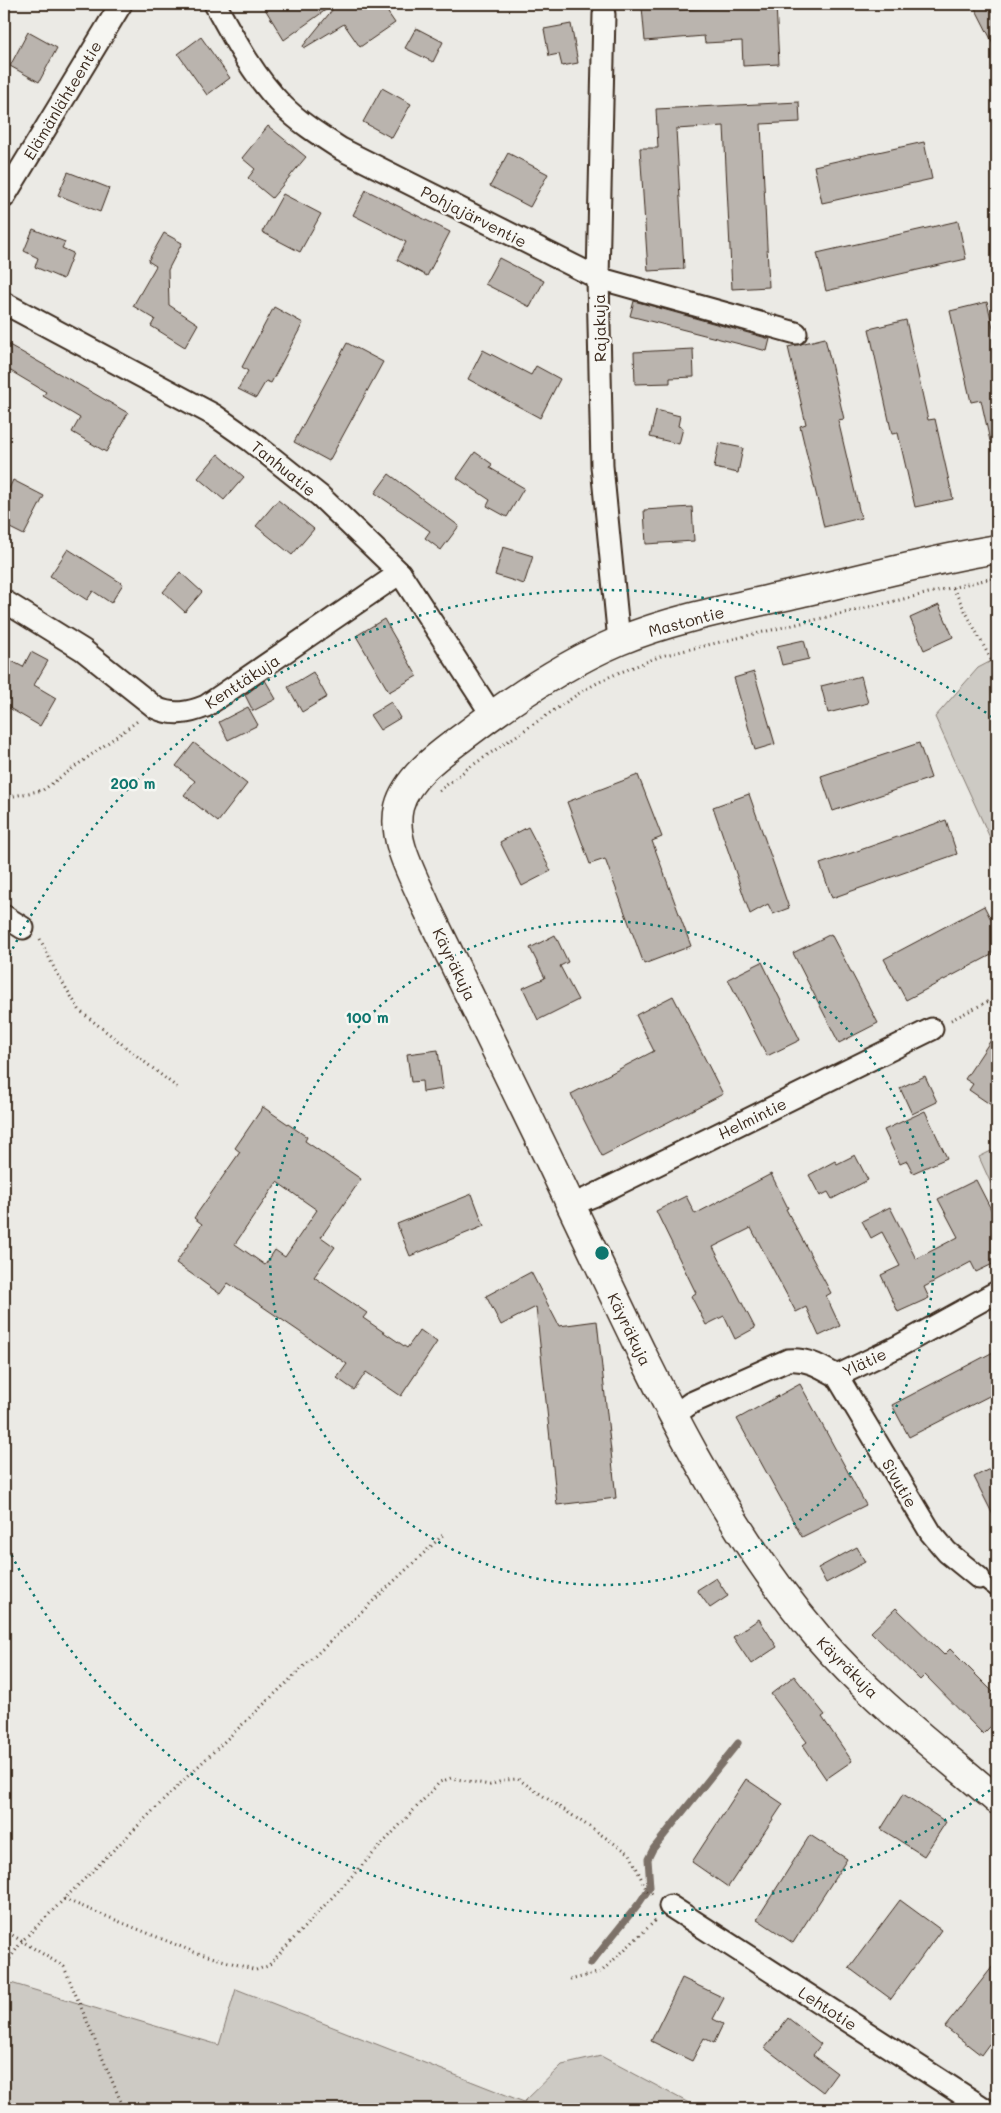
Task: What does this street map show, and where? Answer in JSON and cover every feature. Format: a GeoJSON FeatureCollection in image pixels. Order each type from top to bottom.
{"type":"FeatureCollection","features":[{"type":"Feature","properties":{"kind":"street","name":"Elämänlähteentie"},"geometry":{"type":"LineString","coordinates":[[4,197],[121,4]]}},
{"type":"Feature","properties":{"kind":"street","name":"Pohjajärventie"},"geometry":{"type":"LineString","coordinates":[[215,4],[260,79],[282,106],[308,127],[341,149],[598,278],[796,333]]}},
{"type":"Feature","properties":{"kind":"street","name":"Rajakuja"},"geometry":{"type":"LineString","coordinates":[[604,14],[598,278],[602,466],[619,641]]}},
{"type":"Feature","properties":{"kind":"street","name":"Tanhuatie"},"geometry":{"type":"LineString","coordinates":[[4,303],[214,415],[251,441],[320,496],[400,573],[492,715]]}},
{"type":"Feature","properties":{"kind":"street","name":"Mastontie"},"geometry":{"type":"LineString","coordinates":[[425,787],[456,742],[537,685],[580,659],[619,641],[657,628],[735,608],[997,549]]}},
{"type":"Feature","properties":{"kind":"street","name":"Kenttäkuja"},"geometry":{"type":"LineString","coordinates":[[4,601],[83,650],[156,708],[181,713],[206,706],[400,573]]}},
{"type":"Feature","properties":{"kind":"street","name":"Käyräkuja"},"geometry":{"type":"LineString","coordinates":[[425,787],[403,796],[397,818],[400,843],[406,858],[426,906],[673,1416],[715,1493],[738,1530],[818,1638],[870,1690],[997,1800]]}},
{"type":"Feature","properties":{"kind":"street"},"geometry":{"type":"LineString","coordinates":[[4,916],[23,928]]}},
{"type":"Feature","properties":{"kind":"street","name":"Helmintie"},"geometry":{"type":"LineString","coordinates":[[571,1205],[594,1196],[932,1029]]}},
{"type":"Feature","properties":{"kind":"street","name":"Ylätie"},"geometry":{"type":"LineString","coordinates":[[673,1416],[691,1403],[788,1360],[798,1359],[812,1362],[838,1376],[899,1346],[997,1292]]}},
{"type":"Feature","properties":{"kind":"street","name":"Sivutie"},"geometry":{"type":"LineString","coordinates":[[838,1376],[931,1533],[948,1552],[978,1578]]}},
{"type":"Feature","properties":{"kind":"street","name":"Lehtotie"},"geometry":{"type":"LineString","coordinates":[[670,1906],[985,2109]]}},
{"type":"Feature","properties":{"kind":"lane"},"geometry":{"type":"LineString","coordinates":[[978,1578],[997,1592]]}},
{"type":"Feature","properties":{"kind":"path"},"geometry":{"type":"LineString","coordinates":[[425,787],[467,769],[584,690],[611,676],[661,656],[997,577]]}},
{"type":"Feature","properties":{"kind":"path"},"geometry":{"type":"LineString","coordinates":[[953,588],[997,671]]}},
{"type":"Feature","properties":{"kind":"path"},"geometry":{"type":"LineString","coordinates":[[4,798],[43,790],[156,708]]}},
{"type":"Feature","properties":{"kind":"path"},"geometry":{"type":"LineString","coordinates":[[23,928],[39,938],[55,970],[80,1010],[179,1089]]}},
{"type":"Feature","properties":{"kind":"path"},"geometry":{"type":"LineString","coordinates":[[932,1029],[997,997]]}},
{"type":"Feature","properties":{"kind":"path"},"geometry":{"type":"LineString","coordinates":[[4,1967],[22,1942],[190,1774],[445,1533]]}},
{"type":"Feature","properties":{"kind":"path"},"geometry":{"type":"LineString","coordinates":[[64,1899],[212,1958],[256,1970],[268,1966],[440,1782],[451,1778],[490,1785],[518,1778],[630,1854],[647,1890],[670,1906],[601,1972],[570,1980]]}},
{"type":"Feature","properties":{"kind":"path"},"geometry":{"type":"LineString","coordinates":[[4,1930],[64,1967],[124,2109]]}},
{"type":"Feature","properties":{"kind":"shaded area"},"geometry":{"type":"Polygon","coordinates":[[[997,658],[997,853],[935,717],[978,668],[997,658]]]}},
{"type":"Feature","properties":{"kind":"shaded area"},"geometry":{"type":"Polygon","coordinates":[[[997,1148],[997,1197],[979,1157],[997,1148]]]}},
{"type":"Feature","properties":{"kind":"shaded area"},"geometry":{"type":"Polygon","coordinates":[[[4,1981],[219,2045],[236,1989],[524,2102],[562,2065],[601,2056],[700,2109],[4,2109],[4,1981]]]}},
{"type":"Feature","properties":{"kind":"building"},"geometry":{"type":"Polygon","coordinates":[[[262,4],[334,4],[284,40],[262,4]]]}},
{"type":"Feature","properties":{"kind":"building"},"geometry":{"type":"Polygon","coordinates":[[[337,4],[382,4],[395,23],[360,47],[344,24],[304,48],[303,46],[337,4]]]}},
{"type":"Feature","properties":{"kind":"building"},"geometry":{"type":"Polygon","coordinates":[[[678,4],[678,10],[776,4],[779,64],[743,66],[742,41],[705,43],[704,36],[645,41],[642,7],[678,4]]]}},
{"type":"Feature","properties":{"kind":"building"},"geometry":{"type":"Polygon","coordinates":[[[973,4],[997,4],[997,51],[973,4]]]}},
{"type":"Feature","properties":{"kind":"building"},"geometry":{"type":"Polygon","coordinates":[[[571,24],[578,63],[562,66],[559,54],[549,56],[544,29],[571,24]]]}},
{"type":"Feature","properties":{"kind":"building"},"geometry":{"type":"Polygon","coordinates":[[[416,28],[443,42],[433,62],[405,48],[416,28]]]}},
{"type":"Feature","properties":{"kind":"building"},"geometry":{"type":"Polygon","coordinates":[[[28,32],[57,48],[39,82],[10,66],[28,32]]]}},
{"type":"Feature","properties":{"kind":"building"},"geometry":{"type":"Polygon","coordinates":[[[201,37],[230,78],[207,95],[178,54],[201,37]]]}},
{"type":"Feature","properties":{"kind":"building"},"geometry":{"type":"Polygon","coordinates":[[[382,88],[411,104],[392,138],[363,122],[382,88]]]}},
{"type":"Feature","properties":{"kind":"building"},"geometry":{"type":"Polygon","coordinates":[[[799,102],[800,122],[761,124],[769,287],[732,289],[724,126],[676,129],[684,269],[648,271],[640,148],[658,148],[656,109],[799,102]]]}},
{"type":"Feature","properties":{"kind":"building"},"geometry":{"type":"Polygon","coordinates":[[[268,126],[306,157],[272,198],[248,178],[255,169],[242,158],[268,126]]]}},
{"type":"Feature","properties":{"kind":"building"},"geometry":{"type":"Polygon","coordinates":[[[924,142],[932,179],[822,203],[814,166],[924,142]]]}},
{"type":"Feature","properties":{"kind":"building"},"geometry":{"type":"Polygon","coordinates":[[[508,153],[548,174],[530,207],[490,186],[508,153]]]}},
{"type":"Feature","properties":{"kind":"building"},"geometry":{"type":"Polygon","coordinates":[[[68,172],[109,188],[100,212],[58,195],[68,172]]]}},
{"type":"Feature","properties":{"kind":"building"},"geometry":{"type":"Polygon","coordinates":[[[366,190],[450,232],[427,276],[397,260],[406,242],[353,215],[366,190]]]}},
{"type":"Feature","properties":{"kind":"building"},"geometry":{"type":"Polygon","coordinates":[[[283,194],[321,214],[300,252],[262,232],[283,194]]]}},
{"type":"Feature","properties":{"kind":"building"},"geometry":{"type":"Polygon","coordinates":[[[958,221],[966,259],[826,291],[817,253],[958,221]]]}},
{"type":"Feature","properties":{"kind":"building"},"geometry":{"type":"Polygon","coordinates":[[[33,229],[65,242],[62,248],[73,253],[63,279],[35,267],[38,258],[24,251],[33,229]]]}},
{"type":"Feature","properties":{"kind":"building"},"geometry":{"type":"Polygon","coordinates":[[[164,233],[182,243],[168,270],[169,305],[198,324],[185,347],[151,326],[155,319],[133,306],[156,266],[148,261],[164,233]]]}},
{"type":"Feature","properties":{"kind":"building"},"geometry":{"type":"Polygon","coordinates":[[[499,258],[544,281],[530,307],[485,284],[499,258]]]}},
{"type":"Feature","properties":{"kind":"building"},"geometry":{"type":"Polygon","coordinates":[[[634,301],[770,339],[767,351],[630,316],[634,301]]]}},
{"type":"Feature","properties":{"kind":"building"},"geometry":{"type":"Polygon","coordinates":[[[987,302],[997,344],[997,440],[990,441],[981,400],[971,402],[950,311],[987,302]]]}},
{"type":"Feature","properties":{"kind":"building"},"geometry":{"type":"Polygon","coordinates":[[[274,307],[303,323],[271,383],[266,381],[256,398],[238,389],[248,371],[242,367],[274,307]]]}},
{"type":"Feature","properties":{"kind":"building"},"geometry":{"type":"Polygon","coordinates":[[[906,320],[928,420],[935,419],[953,499],[915,507],[898,433],[892,434],[869,329],[906,320]]]}},
{"type":"Feature","properties":{"kind":"building"},"geometry":{"type":"Polygon","coordinates":[[[825,338],[844,419],[838,420],[861,518],[824,527],[800,426],[806,424],[788,347],[825,338]]]}},
{"type":"Feature","properties":{"kind":"building"},"geometry":{"type":"Polygon","coordinates":[[[4,342],[128,413],[106,452],[72,432],[80,418],[43,396],[46,392],[4,367],[4,342]]]}},
{"type":"Feature","properties":{"kind":"building"},"geometry":{"type":"Polygon","coordinates":[[[347,343],[383,362],[329,461],[294,442],[347,343]]]}},
{"type":"Feature","properties":{"kind":"building"},"geometry":{"type":"Polygon","coordinates":[[[693,349],[694,377],[670,378],[670,383],[635,384],[634,352],[693,349]]]}},
{"type":"Feature","properties":{"kind":"building"},"geometry":{"type":"Polygon","coordinates":[[[483,350],[531,375],[536,366],[560,379],[540,418],[468,379],[483,350]]]}},
{"type":"Feature","properties":{"kind":"building"},"geometry":{"type":"Polygon","coordinates":[[[656,410],[680,416],[678,426],[683,428],[679,444],[650,437],[656,410]]]}},
{"type":"Feature","properties":{"kind":"building"},"geometry":{"type":"Polygon","coordinates":[[[719,443],[743,448],[738,473],[714,468],[719,443]]]}},
{"type":"Feature","properties":{"kind":"building"},"geometry":{"type":"Polygon","coordinates":[[[475,452],[492,464],[490,468],[524,488],[507,517],[487,506],[490,500],[457,478],[475,452]]]}},
{"type":"Feature","properties":{"kind":"building"},"geometry":{"type":"Polygon","coordinates":[[[218,454],[244,477],[224,500],[198,478],[218,454]]]}},
{"type":"Feature","properties":{"kind":"building"},"geometry":{"type":"Polygon","coordinates":[[[389,474],[459,526],[441,550],[425,538],[430,531],[375,493],[389,474]]]}},
{"type":"Feature","properties":{"kind":"building"},"geometry":{"type":"Polygon","coordinates":[[[13,480],[44,496],[24,535],[4,525],[4,499],[13,480]]]}},
{"type":"Feature","properties":{"kind":"building"},"geometry":{"type":"Polygon","coordinates":[[[278,500],[314,529],[292,555],[256,526],[278,500]]]}},
{"type":"Feature","properties":{"kind":"building"},"geometry":{"type":"Polygon","coordinates":[[[692,507],[694,541],[646,544],[644,510],[692,507]]]}},
{"type":"Feature","properties":{"kind":"building"},"geometry":{"type":"Polygon","coordinates":[[[503,547],[533,556],[524,584],[495,575],[503,547]]]}},
{"type":"Feature","properties":{"kind":"building"},"geometry":{"type":"Polygon","coordinates":[[[68,549],[123,584],[111,603],[93,591],[87,600],[50,576],[68,549]]]}},
{"type":"Feature","properties":{"kind":"building"},"geometry":{"type":"Polygon","coordinates":[[[180,572],[202,592],[185,612],[163,592],[180,572]]]}},
{"type":"Feature","properties":{"kind":"building"},"geometry":{"type":"Polygon","coordinates":[[[939,605],[953,637],[924,650],[910,618],[939,605]]]}},
{"type":"Feature","properties":{"kind":"building"},"geometry":{"type":"Polygon","coordinates":[[[384,619],[417,676],[389,692],[356,636],[384,619]]]}},
{"type":"Feature","properties":{"kind":"building"},"geometry":{"type":"Polygon","coordinates":[[[804,640],[809,659],[782,665],[777,646],[804,640]]]}},
{"type":"Feature","properties":{"kind":"building"},"geometry":{"type":"Polygon","coordinates":[[[31,652],[48,661],[34,685],[56,698],[40,726],[4,705],[4,657],[23,667],[31,652]]]}},
{"type":"Feature","properties":{"kind":"building"},"geometry":{"type":"Polygon","coordinates":[[[313,672],[327,697],[302,712],[288,687],[313,672]]]}},
{"type":"Feature","properties":{"kind":"building"},"geometry":{"type":"Polygon","coordinates":[[[754,672],[775,744],[755,750],[734,678],[754,672]]]}},
{"type":"Feature","properties":{"kind":"building"},"geometry":{"type":"Polygon","coordinates":[[[861,676],[868,703],[828,713],[821,686],[861,676]]]}},
{"type":"Feature","properties":{"kind":"building"},"geometry":{"type":"Polygon","coordinates":[[[265,680],[276,699],[253,711],[245,695],[265,680]]]}},
{"type":"Feature","properties":{"kind":"building"},"geometry":{"type":"Polygon","coordinates":[[[391,702],[400,718],[380,730],[370,715],[391,702]]]}},
{"type":"Feature","properties":{"kind":"building"},"geometry":{"type":"Polygon","coordinates":[[[248,707],[258,725],[228,740],[219,722],[248,707]]]}},
{"type":"Feature","properties":{"kind":"building"},"geometry":{"type":"Polygon","coordinates":[[[194,743],[247,784],[218,822],[184,795],[195,781],[176,766],[194,743]]]}},
{"type":"Feature","properties":{"kind":"building"},"geometry":{"type":"Polygon","coordinates":[[[919,743],[931,778],[833,811],[821,776],[919,743]]]}},
{"type":"Feature","properties":{"kind":"building"},"geometry":{"type":"Polygon","coordinates":[[[638,775],[662,837],[652,841],[691,946],[644,964],[605,859],[590,864],[567,802],[638,775]]]}},
{"type":"Feature","properties":{"kind":"building"},"geometry":{"type":"Polygon","coordinates":[[[749,794],[789,908],[773,914],[768,904],[750,914],[713,807],[749,794]]]}},
{"type":"Feature","properties":{"kind":"building"},"geometry":{"type":"Polygon","coordinates":[[[946,820],[957,854],[832,898],[820,864],[946,820]]]}},
{"type":"Feature","properties":{"kind":"building"},"geometry":{"type":"Polygon","coordinates":[[[528,827],[551,871],[522,886],[500,842],[528,827]]]}},
{"type":"Feature","properties":{"kind":"building"},"geometry":{"type":"Polygon","coordinates":[[[984,906],[997,931],[997,952],[906,1000],[884,959],[984,906]]]}},
{"type":"Feature","properties":{"kind":"building"},"geometry":{"type":"Polygon","coordinates":[[[831,934],[878,1023],[839,1043],[793,953],[831,934]]]}},
{"type":"Feature","properties":{"kind":"building"},"geometry":{"type":"Polygon","coordinates":[[[555,935],[568,962],[560,966],[578,1000],[538,1020],[523,988],[545,978],[530,948],[555,935]]]}},
{"type":"Feature","properties":{"kind":"building"},"geometry":{"type":"Polygon","coordinates":[[[762,962],[800,1040],[767,1056],[728,979],[762,962]]]}},
{"type":"Feature","properties":{"kind":"building"},"geometry":{"type":"Polygon","coordinates":[[[673,996],[723,1094],[602,1156],[571,1094],[654,1051],[636,1015],[673,996]]]}},
{"type":"Feature","properties":{"kind":"building"},"geometry":{"type":"Polygon","coordinates":[[[997,1031],[997,1109],[969,1090],[973,1084],[965,1079],[997,1031]]]}},
{"type":"Feature","properties":{"kind":"building"},"geometry":{"type":"Polygon","coordinates":[[[438,1050],[443,1089],[423,1092],[422,1081],[411,1082],[407,1054],[438,1050]]]}},
{"type":"Feature","properties":{"kind":"building"},"geometry":{"type":"Polygon","coordinates":[[[925,1076],[937,1102],[912,1114],[900,1088],[925,1076]]]}},
{"type":"Feature","properties":{"kind":"building"},"geometry":{"type":"Polygon","coordinates":[[[263,1107],[307,1137],[305,1141],[361,1179],[321,1237],[335,1247],[314,1277],[367,1313],[363,1318],[407,1348],[420,1330],[437,1342],[401,1396],[366,1372],[354,1390],[337,1378],[347,1364],[228,1283],[220,1294],[176,1263],[202,1224],[194,1218],[240,1152],[235,1148],[263,1107]],[[277,1182],[235,1244],[265,1265],[275,1250],[285,1257],[317,1210],[277,1182]]]}},
{"type":"Feature","properties":{"kind":"building"},"geometry":{"type":"Polygon","coordinates":[[[925,1111],[947,1158],[913,1173],[907,1161],[900,1164],[884,1130],[925,1111]]]}},
{"type":"Feature","properties":{"kind":"building"},"geometry":{"type":"Polygon","coordinates":[[[855,1155],[868,1180],[832,1199],[828,1192],[820,1196],[809,1175],[835,1161],[837,1164],[855,1155]]]}},
{"type":"Feature","properties":{"kind":"building"},"geometry":{"type":"Polygon","coordinates":[[[771,1174],[788,1208],[786,1209],[831,1293],[826,1296],[840,1326],[819,1336],[806,1307],[796,1312],[751,1228],[713,1247],[755,1328],[735,1339],[724,1316],[706,1325],[691,1296],[696,1293],[656,1211],[686,1196],[695,1214],[771,1174]]]}},
{"type":"Feature","properties":{"kind":"building"},"geometry":{"type":"Polygon","coordinates":[[[976,1180],[997,1221],[997,1262],[976,1272],[971,1262],[924,1287],[929,1298],[898,1312],[881,1275],[900,1266],[882,1232],[871,1238],[862,1221],[890,1207],[916,1259],[958,1237],[938,1199],[976,1180]]]}},
{"type":"Feature","properties":{"kind":"building"},"geometry":{"type":"Polygon","coordinates":[[[472,1194],[484,1226],[410,1256],[397,1224],[472,1194]]]}},
{"type":"Feature","properties":{"kind":"building"},"geometry":{"type":"Polygon","coordinates":[[[531,1272],[559,1326],[597,1321],[616,1498],[557,1505],[536,1307],[501,1325],[486,1296],[531,1272]]]}},
{"type":"Feature","properties":{"kind":"building"},"geometry":{"type":"Polygon","coordinates":[[[997,1350],[997,1392],[909,1437],[892,1405],[997,1350]]]}},
{"type":"Feature","properties":{"kind":"building"},"geometry":{"type":"Polygon","coordinates":[[[800,1384],[866,1505],[802,1537],[737,1419],[800,1384]]]}},
{"type":"Feature","properties":{"kind":"building"},"geometry":{"type":"Polygon","coordinates":[[[997,1465],[997,1523],[974,1477],[997,1465]]]}},
{"type":"Feature","properties":{"kind":"building"},"geometry":{"type":"Polygon","coordinates":[[[857,1547],[865,1562],[826,1583],[818,1568],[857,1547]]]}},
{"type":"Feature","properties":{"kind":"building"},"geometry":{"type":"Polygon","coordinates":[[[716,1578],[728,1596],[710,1608],[697,1590],[716,1578]]]}},
{"type":"Feature","properties":{"kind":"building"},"geometry":{"type":"Polygon","coordinates":[[[896,1608],[944,1655],[950,1649],[997,1696],[997,1720],[983,1734],[925,1675],[920,1680],[871,1632],[896,1608]]]}},
{"type":"Feature","properties":{"kind":"building"},"geometry":{"type":"Polygon","coordinates":[[[759,1619],[777,1647],[751,1664],[733,1637],[759,1619]]]}},
{"type":"Feature","properties":{"kind":"building"},"geometry":{"type":"Polygon","coordinates":[[[794,1676],[825,1715],[822,1717],[852,1761],[826,1779],[803,1745],[807,1742],[771,1694],[794,1676]]]}},
{"type":"Feature","properties":{"kind":"building"},"geometry":{"type":"Polygon","coordinates":[[[746,1779],[783,1804],[728,1887],[692,1862],[746,1779]]]}},
{"type":"Feature","properties":{"kind":"building"},"geometry":{"type":"Polygon","coordinates":[[[903,1794],[946,1822],[924,1856],[881,1829],[903,1794]]]}},
{"type":"Feature","properties":{"kind":"building"},"geometry":{"type":"Polygon","coordinates":[[[810,1835],[847,1859],[793,1943],[757,1919],[810,1835]]]}},
{"type":"Feature","properties":{"kind":"building"},"geometry":{"type":"Polygon","coordinates":[[[900,1900],[941,1930],[891,1999],[849,1968],[900,1900]]]}},
{"type":"Feature","properties":{"kind":"building"},"geometry":{"type":"Polygon","coordinates":[[[997,1961],[997,2050],[989,2044],[981,2055],[945,2027],[997,1961]]]}},
{"type":"Feature","properties":{"kind":"building"},"geometry":{"type":"Polygon","coordinates":[[[682,1978],[724,1998],[713,2019],[723,2024],[714,2043],[704,2038],[692,2061],[651,2041],[682,1978]]]}},
{"type":"Feature","properties":{"kind":"building"},"geometry":{"type":"Polygon","coordinates":[[[788,2018],[821,2044],[813,2055],[837,2073],[823,2092],[765,2048],[788,2018]]]}},
{"type":"Feature","properties":{"kind":"waterway"},"geometry":{"type":"LineString","coordinates":[[590,1964],[650,1887],[648,1859],[653,1849],[738,1743]]}}]}
